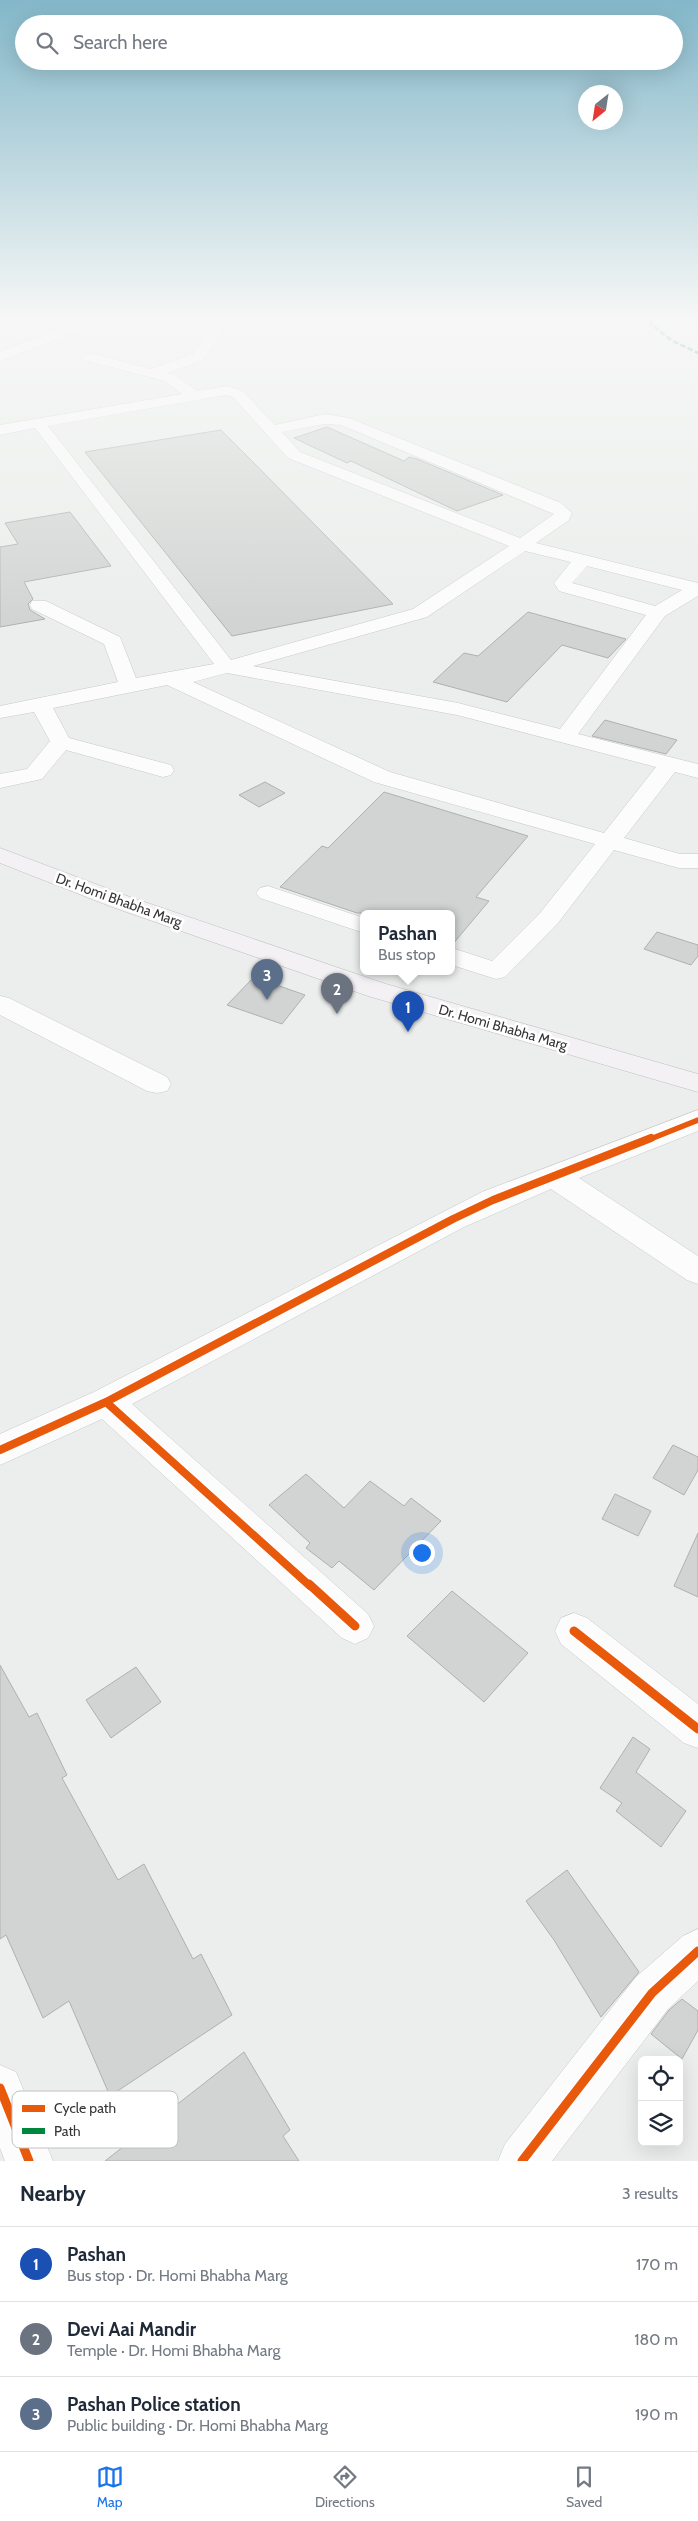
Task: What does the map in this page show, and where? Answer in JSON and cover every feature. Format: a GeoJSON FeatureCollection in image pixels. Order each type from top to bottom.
{"type":"FeatureCollection","features":[{"type":"Feature","properties":{"kind":"main road","name":"Dr. Homi Bhabha Marg"},"geometry":{"type":"LineString","coordinates":[[0,855],[121,902],[377,990],[698,1083]]}},
{"type":"Feature","properties":{"kind":"street"},"geometry":{"type":"LineString","coordinates":[[0,430],[56,421]]}},
{"type":"Feature","properties":{"kind":"street"},"geometry":{"type":"LineString","coordinates":[[263,421],[294,455],[522,545],[697,589]]}},
{"type":"Feature","properties":{"kind":"street"},"geometry":{"type":"LineString","coordinates":[[272,430],[317,421]]}},
{"type":"Feature","properties":{"kind":"street"},"geometry":{"type":"LineString","coordinates":[[0,712],[42,706],[167,678],[198,675],[420,613],[561,519],[564,513],[555,507],[469,471],[343,421]]}},
{"type":"Feature","properties":{"kind":"street"},"geometry":{"type":"LineString","coordinates":[[39,424],[226,667],[458,709],[698,771]]}},
{"type":"Feature","properties":{"kind":"street"},"geometry":{"type":"LineString","coordinates":[[583,560],[563,583],[565,587],[658,612]]}},
{"type":"Feature","properties":{"kind":"street"},"geometry":{"type":"LineString","coordinates":[[566,737],[658,612],[697,589]]}},
{"type":"Feature","properties":{"kind":"street"},"geometry":{"type":"LineString","coordinates":[[39,605],[113,641],[129,686]]}},
{"type":"Feature","properties":{"kind":"street"},"geometry":{"type":"LineString","coordinates":[[167,678],[382,777],[679,861],[698,860]]}},
{"type":"Feature","properties":{"kind":"street"},"geometry":{"type":"LineString","coordinates":[[42,706],[61,742],[163,770]]}},
{"type":"Feature","properties":{"kind":"street"},"geometry":{"type":"LineString","coordinates":[[0,781],[34,774],[61,742]]}},
{"type":"Feature","properties":{"kind":"street"},"geometry":{"type":"LineString","coordinates":[[455,957],[496,971],[549,918],[670,764]]}},
{"type":"Feature","properties":{"kind":"street"},"geometry":{"type":"LineString","coordinates":[[268,893],[360,925]]}},
{"type":"Feature","properties":{"kind":"street"},"geometry":{"type":"LineString","coordinates":[[0,1004],[157,1084]]}},
{"type":"Feature","properties":{"kind":"street"},"geometry":{"type":"LineString","coordinates":[[0,1450],[106,1402],[454,1219],[554,1176],[698,1120]]}},
{"type":"Feature","properties":{"kind":"street"},"geometry":{"type":"LineString","coordinates":[[554,1176],[698,1272]]}},
{"type":"Feature","properties":{"kind":"street"},"geometry":{"type":"LineString","coordinates":[[106,1402],[355,1626]]}},
{"type":"Feature","properties":{"kind":"street"},"geometry":{"type":"LineString","coordinates":[[574,1632],[698,1729]]}},
{"type":"Feature","properties":{"kind":"street"},"geometry":{"type":"LineString","coordinates":[[522,2161],[652,1993],[698,1951]]}},
{"type":"Feature","properties":{"kind":"street"},"geometry":{"type":"LineString","coordinates":[[0,2088],[12,2118]]}},
{"type":"Feature","properties":{"kind":"street"},"geometry":{"type":"LineString","coordinates":[[24,2148],[29,2161]]}},
{"type":"Feature","properties":{"kind":"building"},"geometry":{"type":"Polygon","coordinates":[[[327,427],[404,461],[409,457],[417,459],[503,495],[457,511],[351,461],[347,463],[294,438],[327,427]]]}},
{"type":"Feature","properties":{"kind":"building"},"geometry":{"type":"Polygon","coordinates":[[[221,430],[393,604],[232,636],[85,452],[221,430]]]}},
{"type":"Feature","properties":{"kind":"building"},"geometry":{"type":"Polygon","coordinates":[[[70,512],[111,566],[24,582],[33,599],[28,604],[30,610],[45,619],[0,627],[0,547],[18,544],[5,523],[70,512]]]}},
{"type":"Feature","properties":{"kind":"building"},"geometry":{"type":"Polygon","coordinates":[[[528,612],[626,639],[608,658],[562,645],[507,702],[433,682],[464,653],[478,656],[528,612]]]}},
{"type":"Feature","properties":{"kind":"building"},"geometry":{"type":"Polygon","coordinates":[[[605,720],[677,740],[666,754],[592,736],[605,720]]]}},
{"type":"Feature","properties":{"kind":"building"},"geometry":{"type":"Polygon","coordinates":[[[265,782],[285,793],[259,807],[239,795],[265,782]]]}},
{"type":"Feature","properties":{"kind":"building"},"geometry":{"type":"Polygon","coordinates":[[[384,792],[528,836],[476,897],[489,901],[455,941],[455,910],[360,910],[360,913],[357,913],[280,887],[322,846],[328,848],[384,792]]]}},
{"type":"Feature","properties":{"kind":"building"},"geometry":{"type":"Polygon","coordinates":[[[657,932],[698,945],[698,956],[691,965],[644,949],[657,932]]]}},
{"type":"Feature","properties":{"kind":"building"},"geometry":{"type":"Polygon","coordinates":[[[254,977],[305,995],[282,1024],[227,1005],[254,977]]]}},
{"type":"Feature","properties":{"kind":"building"},"geometry":{"type":"Polygon","coordinates":[[[673,1445],[698,1457],[698,1470],[684,1495],[653,1478],[673,1445]]]}},
{"type":"Feature","properties":{"kind":"building"},"geometry":{"type":"Polygon","coordinates":[[[306,1474],[344,1508],[370,1481],[404,1506],[411,1498],[441,1521],[374,1590],[339,1561],[332,1568],[306,1548],[310,1543],[269,1505],[306,1474]]]}},
{"type":"Feature","properties":{"kind":"building"},"geometry":{"type":"Polygon","coordinates":[[[615,1494],[651,1511],[638,1536],[602,1519],[615,1494]]]}},
{"type":"Feature","properties":{"kind":"building"},"geometry":{"type":"Polygon","coordinates":[[[698,1533],[698,1597],[674,1586],[698,1533]]]}},
{"type":"Feature","properties":{"kind":"building"},"geometry":{"type":"Polygon","coordinates":[[[452,1591],[528,1653],[484,1702],[407,1636],[452,1591]]]}},
{"type":"Feature","properties":{"kind":"building"},"geometry":{"type":"Polygon","coordinates":[[[0,1665],[29,1717],[37,1713],[67,1775],[62,1778],[118,1880],[144,1864],[193,1959],[201,1954],[232,2015],[118,2091],[108,2091],[69,2001],[43,2018],[6,1935],[0,1939],[0,1665]]]}},
{"type":"Feature","properties":{"kind":"building"},"geometry":{"type":"Polygon","coordinates":[[[136,1667],[161,1702],[111,1738],[86,1700],[136,1667]]]}},
{"type":"Feature","properties":{"kind":"building"},"geometry":{"type":"Polygon","coordinates":[[[633,1737],[650,1749],[636,1772],[686,1811],[661,1847],[616,1811],[622,1803],[600,1788],[633,1737]]]}},
{"type":"Feature","properties":{"kind":"building"},"geometry":{"type":"Polygon","coordinates":[[[567,1870],[639,1972],[601,2017],[554,1940],[526,1901],[567,1870]]]}},
{"type":"Feature","properties":{"kind":"building"},"geometry":{"type":"Polygon","coordinates":[[[682,1999],[698,2011],[698,2030],[683,2057],[678,2056],[651,2034],[669,2010],[682,1999]]]}},
{"type":"Feature","properties":{"kind":"building"},"geometry":{"type":"Polygon","coordinates":[[[244,2052],[290,2130],[283,2136],[299,2161],[105,2161],[122,2148],[178,2148],[178,2104],[244,2052]]]}},
{"type":"Feature","properties":{"kind":"cycle path"},"geometry":{"type":"LineString","coordinates":[[0,1450],[106,1402],[453,1219],[493,1200],[698,1120]]}},
{"type":"Feature","properties":{"kind":"cycle path"},"geometry":{"type":"LineString","coordinates":[[106,1402],[355,1626]]}},
{"type":"Feature","properties":{"kind":"cycle path"},"geometry":{"type":"LineString","coordinates":[[574,1631],[698,1729]]}},
{"type":"Feature","properties":{"kind":"cycle path"},"geometry":{"type":"LineString","coordinates":[[522,2161],[652,1993],[698,1951]]}},
{"type":"Feature","properties":{"kind":"cycle path"},"geometry":{"type":"LineString","coordinates":[[0,2088],[12,2118]]}},
{"type":"Feature","properties":{"kind":"cycle path"},"geometry":{"type":"LineString","coordinates":[[24,2148],[29,2161]]}},
{"type":"Feature","properties":{"kind":"place","name":"Pashan Police station"},"geometry":{"type":"Point","coordinates":[267,1000]}},
{"type":"Feature","properties":{"kind":"place","name":"Devi Aai Mandir"},"geometry":{"type":"Point","coordinates":[337,1014]}},
{"type":"Feature","properties":{"kind":"place","name":"Pashan"},"geometry":{"type":"Point","coordinates":[408,1032]}}]}
